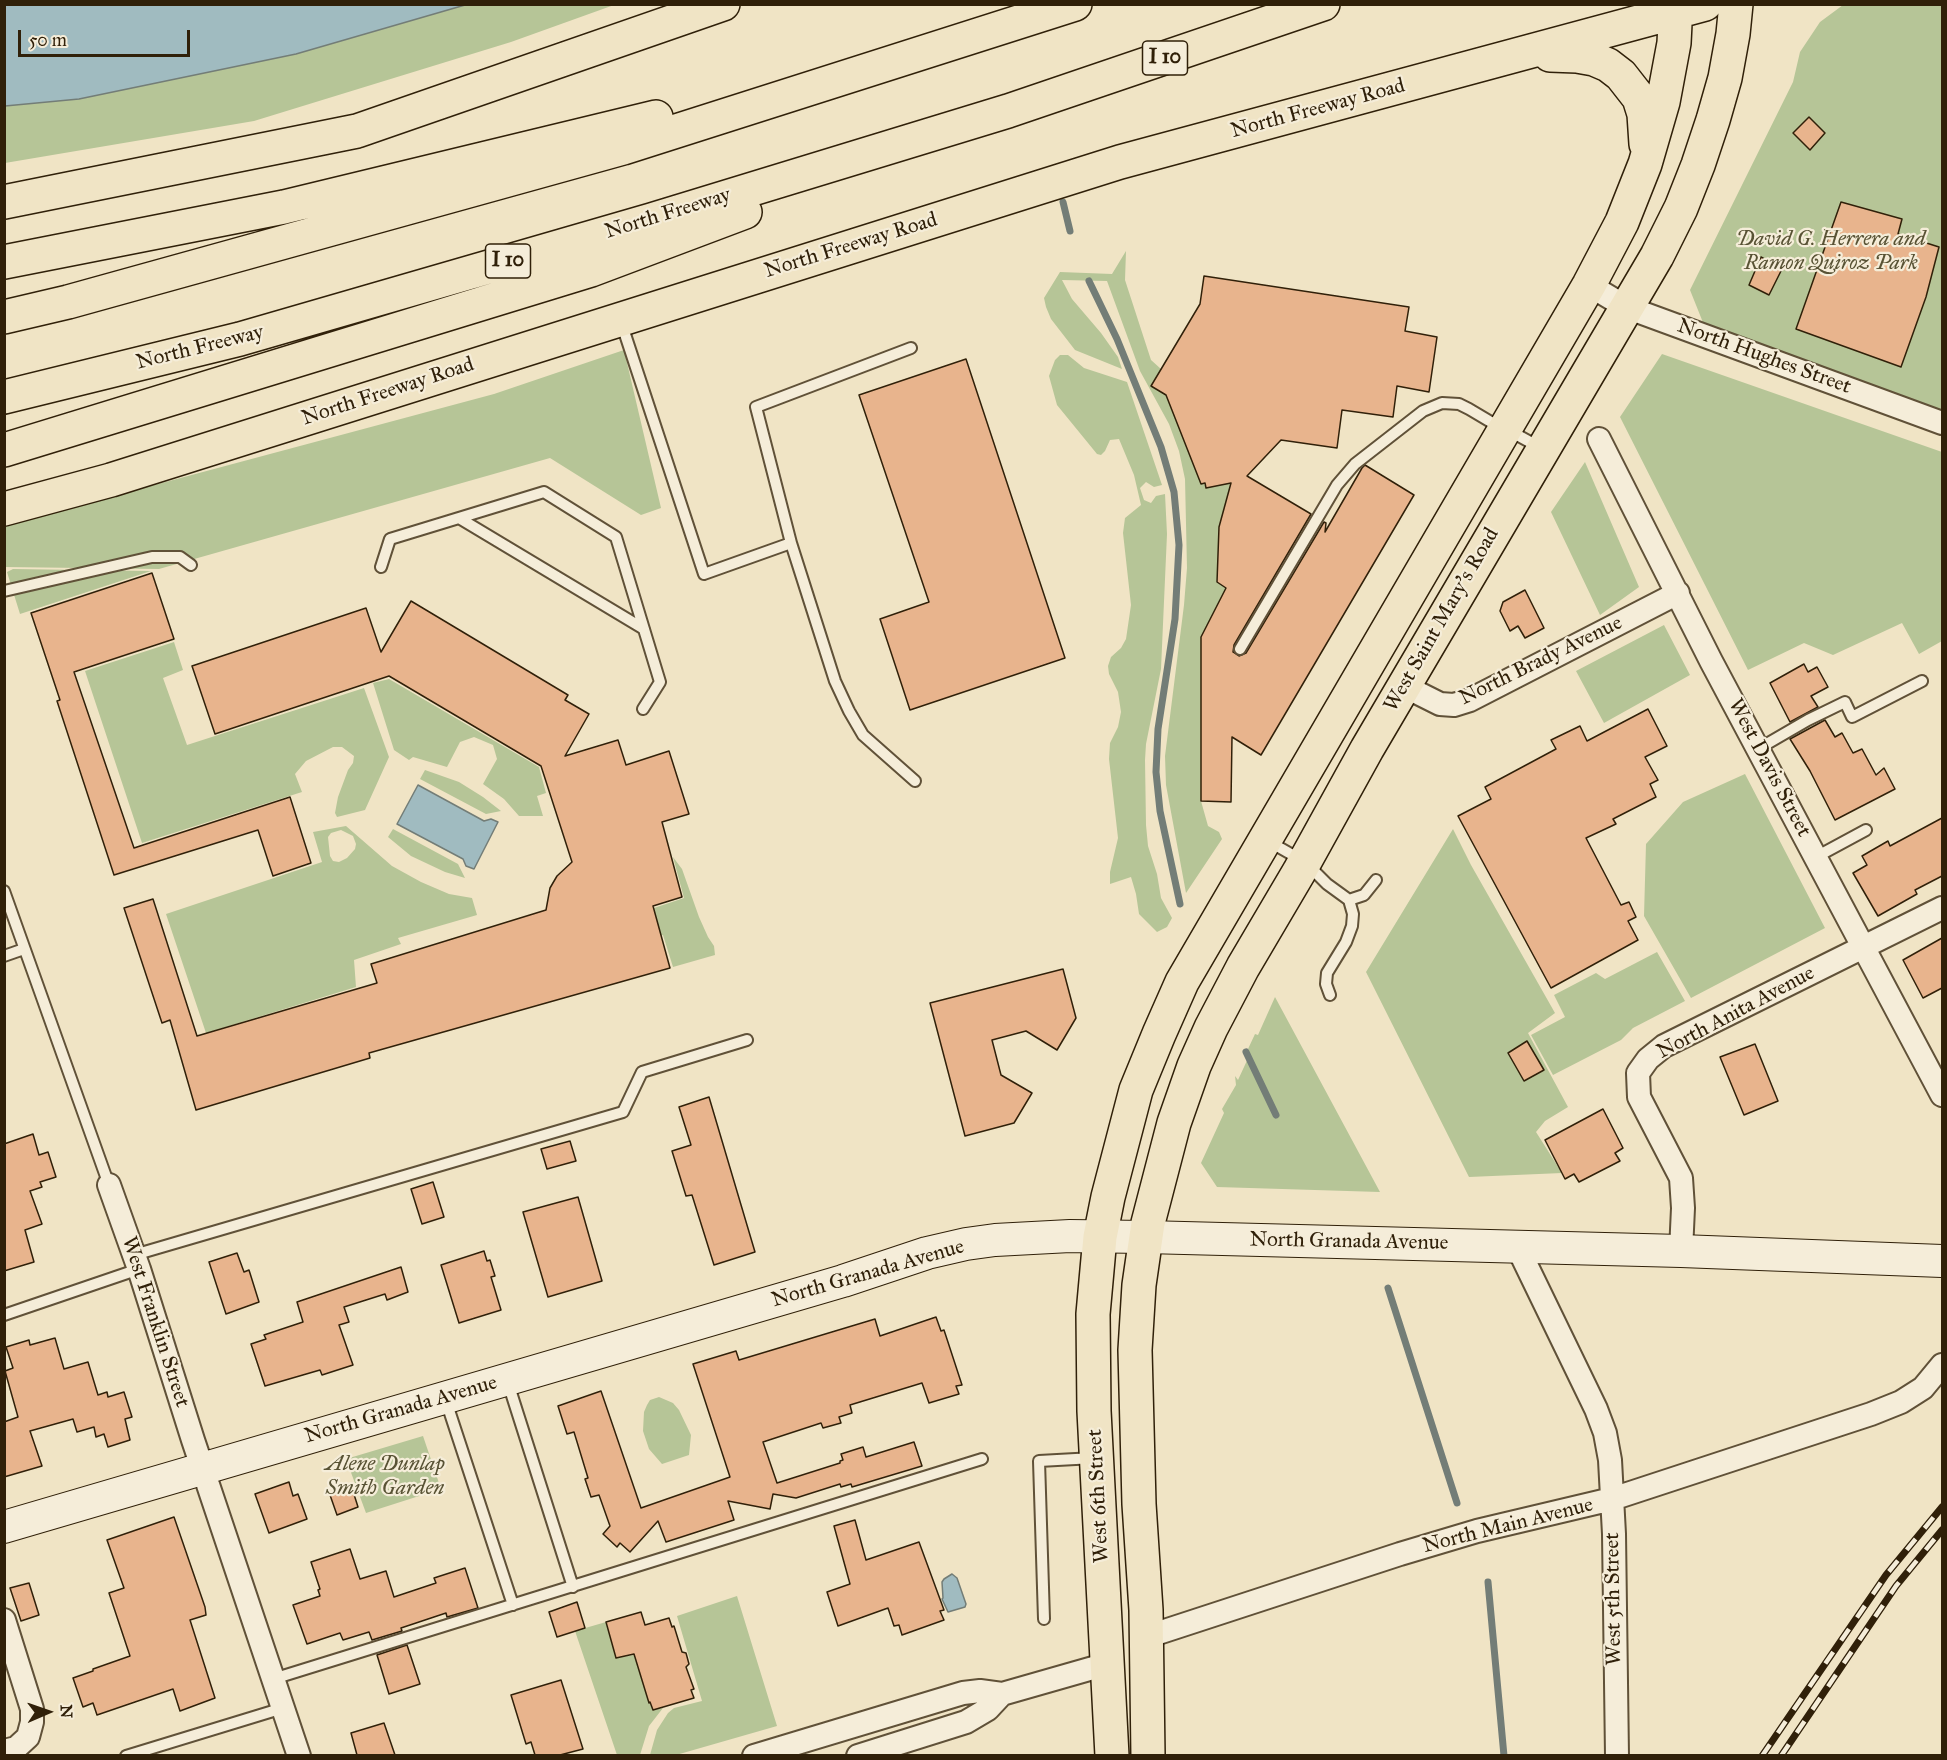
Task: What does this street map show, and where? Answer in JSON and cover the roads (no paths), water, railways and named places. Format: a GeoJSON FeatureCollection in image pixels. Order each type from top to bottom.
{"type":"FeatureCollection","features":[{"type":"Feature","properties":{"kind":"main road"},"geometry":{"type":"LineString","coordinates":[[4,202],[357,131],[723,4]]}},
{"type":"Feature","properties":{"kind":"main road"},"geometry":{"type":"LineString","coordinates":[[4,317],[68,302],[623,148],[1075,4]]}},
{"type":"Feature","properties":{"kind":"main road","name":"North Freeway"},"geometry":{"type":"LineString","coordinates":[[4,397],[240,339],[651,220],[1008,111],[1323,4]]}},
{"type":"Feature","properties":{"kind":"main road","name":"West Saint Mary's Road"},"geometry":{"type":"LineString","coordinates":[[1146,1237],[1173,1123],[1194,1066],[1243,967],[1404,686],[1657,256],[1681,208],[1698,165],[1725,78],[1734,33],[1736,4]]}},
{"type":"Feature","properties":{"kind":"main road","name":"West Saint Mary's Road"},"geometry":{"type":"LineString","coordinates":[[1100,1237],[1136,1090],[1182,982],[1589,285],[1622,222],[1645,164],[1663,102],[1685,7]]}},
{"type":"Feature","properties":{"kind":"main road","name":"North Freeway Road"},"geometry":{"type":"LineString","coordinates":[[4,508],[111,480],[1120,162],[1509,59],[1685,7]]}},
{"type":"Feature","properties":{"kind":"main road"},"geometry":{"type":"LineString","coordinates":[[4,261],[284,207],[992,32]]}},
{"type":"Feature","properties":{"kind":"main road"},"geometry":{"type":"LineString","coordinates":[[1509,59],[1557,55],[1576,56],[1594,59],[1608,65],[1621,75],[1638,98],[1644,114],[1647,134],[1645,164]]}},
{"type":"Feature","properties":{"kind":"main road"},"geometry":{"type":"LineString","coordinates":[[4,450],[591,270],[1008,111]]}},
{"type":"Feature","properties":{"kind":"main road","name":"North Granada Avenue"},"geometry":{"type":"LineString","coordinates":[[4,1527],[843,1281],[927,1253],[995,1240],[1070,1236],[1146,1237],[1517,1246],[1942,1261]]}},
{"type":"Feature","properties":{"kind":"main road","name":"West 6th Street"},"geometry":{"type":"LineString","coordinates":[[1100,1237],[1093,1314],[1097,1458],[1112,1755]]}},
{"type":"Feature","properties":{"kind":"main road","name":"West 6th Street"},"geometry":{"type":"LineString","coordinates":[[1146,1237],[1139,1285],[1135,1350],[1148,1755]]}},
{"type":"Feature","properties":{"kind":"street","name":"North Hughes Street"},"geometry":{"type":"LineString","coordinates":[[1589,285],[1626,307],[1942,423]]}},
{"type":"Feature","properties":{"kind":"street","name":"West Davis Street"},"geometry":{"type":"LineString","coordinates":[[1599,440],[1758,749],[1942,1095]]}},
{"type":"Feature","properties":{"kind":"street","name":"North Brady Avenue"},"geometry":{"type":"LineString","coordinates":[[1404,686],[1440,704],[1454,705],[1470,700],[1678,593]]}},
{"type":"Feature","properties":{"kind":"street","name":"North Anita Avenue"},"geometry":{"type":"LineString","coordinates":[[1681,1251],[1683,1208],[1681,1178],[1639,1097],[1638,1073],[1648,1059],[1664,1046],[1942,908]]}},
{"type":"Feature","properties":{"kind":"street","name":"West Franklin Street"},"geometry":{"type":"LineString","coordinates":[[109,1185],[137,1262],[202,1468],[299,1755]]}},
{"type":"Feature","properties":{"kind":"street","name":"West 5th Street"},"geometry":{"type":"LineString","coordinates":[[1517,1246],[1602,1422],[1610,1460],[1617,1755]]}},
{"type":"Feature","properties":{"kind":"street","name":"North Main Avenue"},"geometry":{"type":"LineString","coordinates":[[1146,1637],[1467,1534],[1612,1499],[1870,1414],[1901,1402],[1923,1388],[1942,1365]]}},
{"type":"Feature","properties":{"kind":"street"},"geometry":{"type":"LineString","coordinates":[[4,1620],[32,1709],[33,1722],[28,1737],[18,1750]]}},
{"type":"Feature","properties":{"kind":"street"},"geometry":{"type":"LineString","coordinates":[[754,1755],[963,1693],[980,1691],[1002,1694],[1107,1664]]}},
{"type":"Feature","properties":{"kind":"street"},"geometry":{"type":"LineString","coordinates":[[858,1755],[966,1722],[988,1709],[1002,1694]]}},
{"type":"Feature","properties":{"kind":"lane"},"geometry":{"type":"LineString","coordinates":[[620,318],[704,574],[791,543]]}},
{"type":"Feature","properties":{"kind":"lane"},"geometry":{"type":"LineString","coordinates":[[911,348],[756,407],[791,543],[835,681],[863,735],[915,781]]}},
{"type":"Feature","properties":{"kind":"lane"},"geometry":{"type":"LineString","coordinates":[[1240,649],[1337,485],[1355,464],[1423,411],[1442,403],[1459,404],[1543,450]]}},
{"type":"Feature","properties":{"kind":"lane"},"geometry":{"type":"LineString","coordinates":[[381,567],[390,539],[544,492],[616,537],[660,682],[643,709]]}},
{"type":"Feature","properties":{"kind":"lane"},"geometry":{"type":"LineString","coordinates":[[459,518],[644,629]]}},
{"type":"Feature","properties":{"kind":"lane"},"geometry":{"type":"LineString","coordinates":[[4,591],[152,557],[180,557],[191,566]]}},
{"type":"Feature","properties":{"kind":"lane"},"geometry":{"type":"LineString","coordinates":[[1758,749],[1845,702],[1852,717],[1922,681]]}},
{"type":"Feature","properties":{"kind":"lane"},"geometry":{"type":"LineString","coordinates":[[1816,857],[1866,830]]}},
{"type":"Feature","properties":{"kind":"lane"},"geometry":{"type":"LineString","coordinates":[[1265,840],[1305,862],[1327,884],[1349,900],[1353,914],[1352,926],[1346,942],[1327,973],[1326,984],[1330,995]]}},
{"type":"Feature","properties":{"kind":"lane"},"geometry":{"type":"LineString","coordinates":[[1349,900],[1364,895],[1376,880]]}},
{"type":"Feature","properties":{"kind":"lane","name":"West Franklin Street"},"geometry":{"type":"LineString","coordinates":[[4,891],[109,1185]]}},
{"type":"Feature","properties":{"kind":"lane"},"geometry":{"type":"LineString","coordinates":[[4,956],[24,949]]}},
{"type":"Feature","properties":{"kind":"lane"},"geometry":{"type":"LineString","coordinates":[[4,1315],[137,1262],[623,1112],[642,1072],[747,1040]]}},
{"type":"Feature","properties":{"kind":"lane"},"geometry":{"type":"LineString","coordinates":[[507,1379],[573,1587]]}},
{"type":"Feature","properties":{"kind":"lane"},"geometry":{"type":"LineString","coordinates":[[445,1398],[513,1605]]}},
{"type":"Feature","properties":{"kind":"lane"},"geometry":{"type":"LineString","coordinates":[[1044,1619],[1040,1461],[1097,1458]]}},
{"type":"Feature","properties":{"kind":"lane"},"geometry":{"type":"LineString","coordinates":[[273,1679],[982,1459]]}},
{"type":"Feature","properties":{"kind":"lane"},"geometry":{"type":"LineString","coordinates":[[126,1755],[283,1708]]}},
{"type":"Feature","properties":{"kind":"water"},"geometry":{"type":"Polygon","coordinates":[[[5,4],[465,5],[296,54],[79,99],[5,106],[5,4]]]}},
{"type":"Feature","properties":{"kind":"water"},"geometry":{"type":"Polygon","coordinates":[[[418,785],[484,821],[491,819],[498,822],[474,869],[466,866],[463,859],[397,824],[418,785]]]}},
{"type":"Feature","properties":{"kind":"water"},"geometry":{"type":"Polygon","coordinates":[[[952,1574],[957,1578],[966,1604],[965,1607],[948,1612],[942,1599],[942,1582],[952,1574]]]}},
{"type":"Feature","properties":{"kind":"waterway"},"geometry":{"type":"LineString","coordinates":[[1063,202],[1070,231]]}},
{"type":"Feature","properties":{"kind":"waterway"},"geometry":{"type":"LineString","coordinates":[[1089,281],[1117,339],[1161,447],[1174,492],[1179,545],[1175,619],[1158,729],[1156,772],[1160,811],[1180,904]]}},
{"type":"Feature","properties":{"kind":"waterway"},"geometry":{"type":"LineString","coordinates":[[1246,1052],[1276,1115]]}},
{"type":"Feature","properties":{"kind":"waterway"},"geometry":{"type":"LineString","coordinates":[[1388,1288],[1457,1503]]}},
{"type":"Feature","properties":{"kind":"waterway"},"geometry":{"type":"LineString","coordinates":[[1488,1582],[1504,1756]]}},
{"type":"Feature","properties":{"kind":"railway"},"geometry":{"type":"LineString","coordinates":[[1762,1756],[1886,1575],[1942,1507]]}},
{"type":"Feature","properties":{"kind":"railway"},"geometry":{"type":"LineString","coordinates":[[1781,1756],[1896,1586],[1942,1530]]}},
{"type":"Feature","properties":{"kind":"park label","name":"David G. Herrera and Ramon Quiroz Park"},"geometry":{"type":"Point","coordinates":[1831,252]}},
{"type":"Feature","properties":{"kind":"park label","name":"Alene Dunlap Smith Garden"},"geometry":{"type":"Point","coordinates":[385,1477]}}]}
